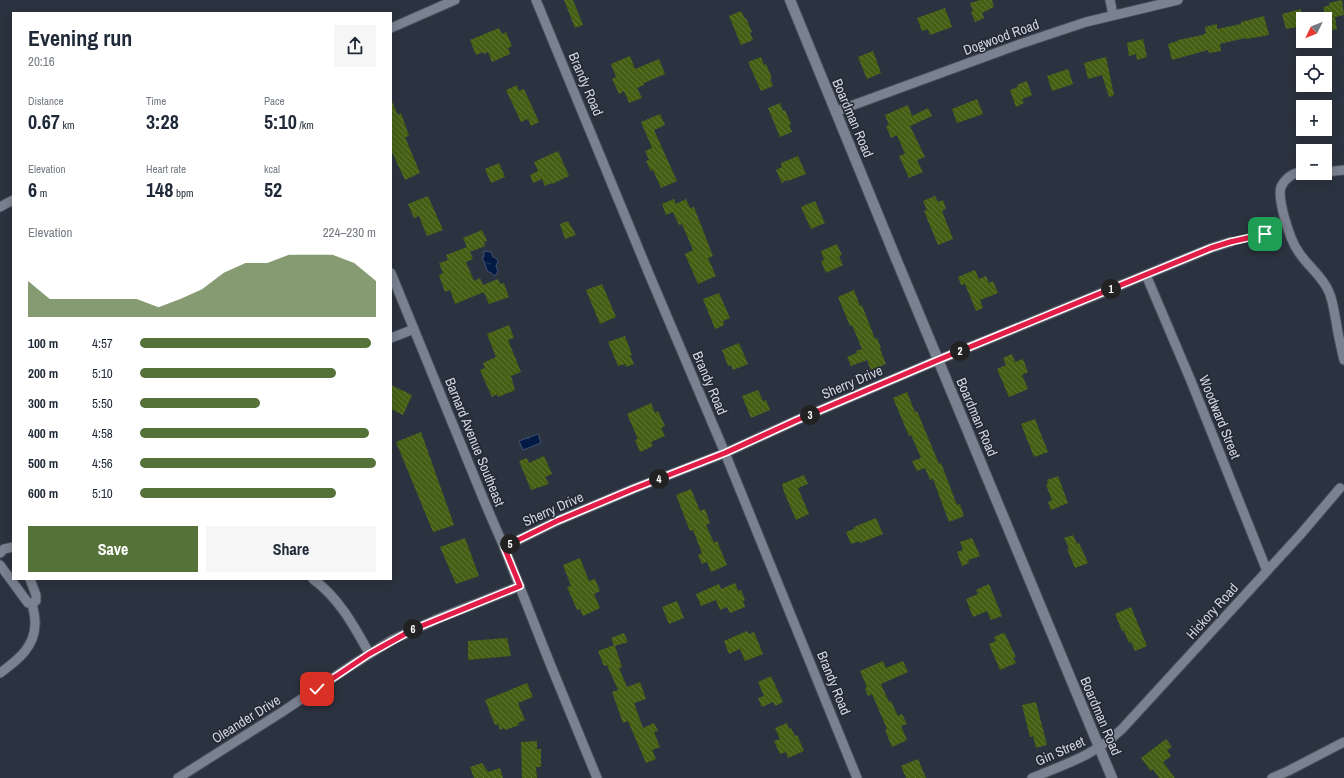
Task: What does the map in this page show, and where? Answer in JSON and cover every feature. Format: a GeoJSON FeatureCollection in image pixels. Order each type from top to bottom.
{"type":"FeatureCollection","features":[{"type":"Feature","properties":{"kind":"street"},"geometry":{"type":"LineString","coordinates":[[392,28],[455,0]]}},
{"type":"Feature","properties":{"kind":"street","name":"Brandy Road"},"geometry":{"type":"LineString","coordinates":[[536,0],[652,282],[725,453],[857,778]]}},
{"type":"Feature","properties":{"kind":"street","name":"Boardman Road"},"geometry":{"type":"LineString","coordinates":[[790,0],[1112,778]]}},
{"type":"Feature","properties":{"kind":"street"},"geometry":{"type":"LineString","coordinates":[[1110,0],[1113,15]]}},
{"type":"Feature","properties":{"kind":"street","name":"Dogwood Road"},"geometry":{"type":"LineString","coordinates":[[836,111],[1086,22],[1178,0]]}},
{"type":"Feature","properties":{"kind":"street"},"geometry":{"type":"LineString","coordinates":[[1332,171],[1344,170]]}},
{"type":"Feature","properties":{"kind":"street"},"geometry":{"type":"LineString","coordinates":[[1296,174],[1289,177],[1281,188],[1282,207],[1288,232],[1297,250],[1319,275],[1329,292],[1344,360]]}},
{"type":"Feature","properties":{"kind":"street"},"geometry":{"type":"LineString","coordinates":[[0,207],[12,201]]}},
{"type":"Feature","properties":{"kind":"street","name":"Sherry Drive"},"geometry":{"type":"LineString","coordinates":[[504,547],[557,521],[725,453],[797,420],[938,360],[1211,248],[1230,242]]}},
{"type":"Feature","properties":{"kind":"street","name":"Barnard Avenue Southeast"},"geometry":{"type":"LineString","coordinates":[[392,275],[520,586],[597,778]]}},
{"type":"Feature","properties":{"kind":"street","name":"Woodward Street"},"geometry":{"type":"LineString","coordinates":[[1146,275],[1191,381],[1267,571]]}},
{"type":"Feature","properties":{"kind":"street"},"geometry":{"type":"LineString","coordinates":[[392,338],[414,329]]}},
{"type":"Feature","properties":{"kind":"street","name":"Hickory Road"},"geometry":{"type":"LineString","coordinates":[[1099,748],[1122,729],[1202,644],[1340,488]]}},
{"type":"Feature","properties":{"kind":"street"},"geometry":{"type":"LineString","coordinates":[[0,553],[4,549],[12,547]]}},
{"type":"Feature","properties":{"kind":"street"},"geometry":{"type":"LineString","coordinates":[[0,565],[28,603],[32,603]]}},
{"type":"Feature","properties":{"kind":"street"},"geometry":{"type":"LineString","coordinates":[[30,580],[36,595],[36,601],[32,603]]}},
{"type":"Feature","properties":{"kind":"street"},"geometry":{"type":"LineString","coordinates":[[315,580],[335,598],[369,654]]}},
{"type":"Feature","properties":{"kind":"street","name":"Oleander Drive"},"geometry":{"type":"LineString","coordinates":[[178,778],[282,712],[369,654],[414,629],[520,586]]}},
{"type":"Feature","properties":{"kind":"street"},"geometry":{"type":"LineString","coordinates":[[0,673],[20,658],[30,645],[36,621],[32,603]]}},
{"type":"Feature","properties":{"kind":"street"},"geometry":{"type":"LineString","coordinates":[[1272,778],[1344,742]]}},
{"type":"Feature","properties":{"kind":"street","name":"Gin Street"},"geometry":{"type":"LineString","coordinates":[[1032,778],[1076,761],[1099,748]]}},
{"type":"Feature","properties":{"kind":"path"},"geometry":{"type":"LineString","coordinates":[[1230,242],[1265,234],[1288,232]]}},
{"type":"Feature","properties":{"kind":"water"},"geometry":{"type":"Polygon","coordinates":[[[484,251],[491,252],[493,257],[498,261],[496,266],[498,271],[495,276],[488,272],[482,257],[484,257],[484,251]]]}},
{"type":"Feature","properties":{"kind":"water"},"geometry":{"type":"Polygon","coordinates":[[[538,434],[541,443],[523,450],[519,441],[538,434]]]}},
{"type":"Feature","properties":{"kind":"building"},"geometry":{"type":"Polygon","coordinates":[[[564,0],[573,0],[583,25],[575,28],[564,0]]]}},
{"type":"Feature","properties":{"kind":"building"},"geometry":{"type":"Polygon","coordinates":[[[980,0],[992,0],[994,7],[982,13],[984,18],[975,22],[971,12],[973,11],[970,3],[980,0]]]}},
{"type":"Feature","properties":{"kind":"building"},"geometry":{"type":"Polygon","coordinates":[[[1342,0],[1344,15],[1335,17],[1337,29],[1332,30],[1332,12],[1324,12],[1323,7],[1330,5],[1329,3],[1342,0]]]}},
{"type":"Feature","properties":{"kind":"building"},"geometry":{"type":"Polygon","coordinates":[[[945,8],[952,27],[930,35],[928,29],[922,31],[917,18],[945,8]]]}},
{"type":"Feature","properties":{"kind":"building"},"geometry":{"type":"Polygon","coordinates":[[[1301,9],[1301,12],[1296,12],[1296,27],[1286,29],[1282,14],[1301,9]]]}},
{"type":"Feature","properties":{"kind":"building"},"geometry":{"type":"Polygon","coordinates":[[[741,11],[752,32],[750,33],[753,40],[741,45],[729,16],[741,11]]]}},
{"type":"Feature","properties":{"kind":"building"},"geometry":{"type":"Polygon","coordinates":[[[1264,16],[1269,35],[1245,38],[1220,44],[1221,51],[1209,53],[1208,50],[1172,60],[1168,44],[1178,40],[1202,35],[1206,33],[1205,27],[1217,24],[1217,29],[1241,24],[1241,22],[1264,16]]]}},
{"type":"Feature","properties":{"kind":"building"},"geometry":{"type":"Polygon","coordinates":[[[499,28],[502,34],[506,32],[512,46],[508,48],[510,54],[492,62],[488,52],[484,54],[483,52],[476,55],[470,40],[499,28]]]}},
{"type":"Feature","properties":{"kind":"building"},"geometry":{"type":"Polygon","coordinates":[[[1143,39],[1147,57],[1137,60],[1136,54],[1129,56],[1127,43],[1143,39]]]}},
{"type":"Feature","properties":{"kind":"building"},"geometry":{"type":"Polygon","coordinates":[[[873,51],[881,73],[867,79],[858,57],[873,51]]]}},
{"type":"Feature","properties":{"kind":"building"},"geometry":{"type":"Polygon","coordinates":[[[630,56],[635,69],[659,59],[665,74],[644,83],[644,85],[637,88],[642,98],[629,103],[624,91],[619,94],[612,79],[616,77],[611,64],[630,56]]]}},
{"type":"Feature","properties":{"kind":"building"},"geometry":{"type":"Polygon","coordinates":[[[761,57],[772,78],[770,79],[773,86],[761,91],[748,62],[761,57]]]}},
{"type":"Feature","properties":{"kind":"building"},"geometry":{"type":"Polygon","coordinates":[[[1106,57],[1114,95],[1109,97],[1102,75],[1088,79],[1084,63],[1106,57]]]}},
{"type":"Feature","properties":{"kind":"building"},"geometry":{"type":"Polygon","coordinates":[[[1068,69],[1073,84],[1052,91],[1047,76],[1068,69]]]}},
{"type":"Feature","properties":{"kind":"building"},"geometry":{"type":"Polygon","coordinates":[[[1027,81],[1032,95],[1022,99],[1024,103],[1016,107],[1010,90],[1027,81]]]}},
{"type":"Feature","properties":{"kind":"building"},"geometry":{"type":"Polygon","coordinates":[[[517,85],[519,91],[524,89],[539,122],[531,126],[528,119],[521,122],[506,90],[517,85]]]}},
{"type":"Feature","properties":{"kind":"building"},"geometry":{"type":"Polygon","coordinates":[[[977,99],[983,114],[957,123],[952,109],[977,99]]]}},
{"type":"Feature","properties":{"kind":"building"},"geometry":{"type":"Polygon","coordinates":[[[392,101],[398,115],[401,113],[409,136],[405,137],[420,173],[405,180],[392,152],[392,101]]]}},
{"type":"Feature","properties":{"kind":"building"},"geometry":{"type":"Polygon","coordinates":[[[780,103],[791,124],[789,125],[792,132],[780,137],[768,108],[780,103]]]}},
{"type":"Feature","properties":{"kind":"building"},"geometry":{"type":"Polygon","coordinates":[[[908,105],[912,116],[928,108],[932,116],[910,126],[925,157],[917,160],[923,172],[909,178],[899,156],[905,154],[897,135],[891,138],[886,126],[889,125],[885,115],[908,105]]]}},
{"type":"Feature","properties":{"kind":"building"},"geometry":{"type":"Polygon","coordinates":[[[660,114],[665,125],[654,130],[677,181],[661,188],[653,170],[651,171],[646,161],[649,160],[645,151],[652,148],[641,122],[660,114]]]}},
{"type":"Feature","properties":{"kind":"building"},"geometry":{"type":"Polygon","coordinates":[[[558,151],[569,176],[545,186],[542,179],[533,183],[530,175],[538,171],[534,162],[558,151]]]}},
{"type":"Feature","properties":{"kind":"building"},"geometry":{"type":"Polygon","coordinates":[[[798,156],[806,174],[782,183],[776,170],[782,167],[781,163],[798,156]]]}},
{"type":"Feature","properties":{"kind":"building"},"geometry":{"type":"Polygon","coordinates":[[[499,163],[505,177],[491,183],[485,169],[499,163]]]}},
{"type":"Feature","properties":{"kind":"building"},"geometry":{"type":"Polygon","coordinates":[[[428,196],[443,230],[427,236],[419,216],[414,218],[408,204],[428,196]]]}},
{"type":"Feature","properties":{"kind":"building"},"geometry":{"type":"Polygon","coordinates":[[[935,196],[938,202],[943,200],[946,209],[942,211],[953,239],[938,245],[924,211],[927,210],[923,201],[935,196]]]}},
{"type":"Feature","properties":{"kind":"building"},"geometry":{"type":"Polygon","coordinates":[[[674,199],[676,204],[686,199],[690,208],[694,207],[713,256],[708,258],[716,276],[698,284],[685,254],[693,250],[682,224],[679,225],[673,212],[666,215],[662,204],[674,199]]]}},
{"type":"Feature","properties":{"kind":"building"},"geometry":{"type":"Polygon","coordinates":[[[815,201],[825,223],[811,229],[801,207],[815,201]]]}},
{"type":"Feature","properties":{"kind":"building"},"geometry":{"type":"Polygon","coordinates":[[[568,221],[576,235],[565,239],[560,224],[568,221]]]}},
{"type":"Feature","properties":{"kind":"building"},"geometry":{"type":"Polygon","coordinates":[[[482,230],[487,241],[484,242],[485,246],[470,252],[473,259],[466,262],[474,281],[480,278],[483,285],[498,279],[500,284],[504,283],[509,297],[489,304],[484,292],[455,304],[450,290],[445,292],[439,275],[443,273],[439,263],[448,260],[446,255],[467,247],[463,238],[482,230]]]}},
{"type":"Feature","properties":{"kind":"building"},"geometry":{"type":"Polygon","coordinates":[[[837,244],[842,255],[839,256],[843,265],[826,273],[821,261],[824,260],[821,251],[837,244]]]}},
{"type":"Feature","properties":{"kind":"building"},"geometry":{"type":"Polygon","coordinates":[[[975,270],[979,279],[986,276],[989,283],[993,281],[998,293],[980,300],[983,308],[976,311],[965,284],[961,285],[958,277],[975,270]]]}},
{"type":"Feature","properties":{"kind":"building"},"geometry":{"type":"Polygon","coordinates":[[[602,284],[616,317],[600,324],[586,290],[602,284]]]}},
{"type":"Feature","properties":{"kind":"building"},"geometry":{"type":"Polygon","coordinates":[[[854,290],[860,306],[862,305],[875,339],[877,338],[886,364],[871,370],[867,360],[851,366],[847,357],[862,349],[852,325],[850,326],[838,297],[854,290]]]}},
{"type":"Feature","properties":{"kind":"building"},"geometry":{"type":"Polygon","coordinates":[[[719,293],[730,318],[723,321],[724,325],[715,329],[703,299],[719,293]]]}},
{"type":"Feature","properties":{"kind":"building"},"geometry":{"type":"Polygon","coordinates":[[[509,325],[514,338],[508,340],[521,372],[511,376],[515,390],[498,397],[497,394],[492,397],[480,370],[485,368],[483,363],[496,357],[487,334],[509,325]]]}},
{"type":"Feature","properties":{"kind":"building"},"geometry":{"type":"Polygon","coordinates":[[[625,336],[634,364],[626,367],[625,364],[618,366],[608,342],[625,336]]]}},
{"type":"Feature","properties":{"kind":"building"},"geometry":{"type":"Polygon","coordinates":[[[739,343],[748,364],[733,370],[731,365],[728,366],[722,350],[739,343]]]}},
{"type":"Feature","properties":{"kind":"building"},"geometry":{"type":"Polygon","coordinates":[[[1012,354],[1015,362],[1023,359],[1028,372],[1022,375],[1028,389],[1009,397],[997,369],[1006,365],[1003,358],[1012,354]]]}},
{"type":"Feature","properties":{"kind":"building"},"geometry":{"type":"Polygon","coordinates":[[[392,385],[412,395],[403,415],[392,410],[392,385]]]}},
{"type":"Feature","properties":{"kind":"building"},"geometry":{"type":"Polygon","coordinates":[[[758,390],[763,401],[766,400],[770,410],[751,418],[742,396],[758,390]]]}},
{"type":"Feature","properties":{"kind":"building"},"geometry":{"type":"Polygon","coordinates":[[[907,392],[915,412],[917,411],[939,464],[941,463],[957,505],[960,504],[964,516],[949,522],[933,479],[930,480],[925,468],[917,471],[912,461],[921,458],[911,435],[909,436],[893,398],[907,392]]]}},
{"type":"Feature","properties":{"kind":"building"},"geometry":{"type":"Polygon","coordinates":[[[651,403],[655,413],[658,411],[665,426],[661,428],[665,436],[651,442],[653,446],[640,452],[635,440],[638,439],[627,414],[651,403]]]}},
{"type":"Feature","properties":{"kind":"building"},"geometry":{"type":"Polygon","coordinates":[[[1035,419],[1048,452],[1034,457],[1021,424],[1035,419]]]}},
{"type":"Feature","properties":{"kind":"building"},"geometry":{"type":"Polygon","coordinates":[[[421,432],[454,525],[433,532],[396,442],[421,432]]]}},
{"type":"Feature","properties":{"kind":"building"},"geometry":{"type":"Polygon","coordinates":[[[544,456],[552,474],[545,477],[549,484],[531,490],[519,461],[527,458],[529,463],[544,456]]]}},
{"type":"Feature","properties":{"kind":"building"},"geometry":{"type":"Polygon","coordinates":[[[804,475],[808,484],[798,488],[809,514],[796,520],[782,484],[804,475]]]}},
{"type":"Feature","properties":{"kind":"building"},"geometry":{"type":"Polygon","coordinates":[[[1058,476],[1068,503],[1051,510],[1048,502],[1052,500],[1046,485],[1048,484],[1047,480],[1058,476]]]}},
{"type":"Feature","properties":{"kind":"building"},"geometry":{"type":"Polygon","coordinates":[[[691,489],[700,511],[705,509],[710,523],[706,525],[714,543],[717,541],[727,565],[711,572],[707,562],[702,564],[698,555],[702,553],[693,530],[690,531],[676,495],[691,489]]]}},
{"type":"Feature","properties":{"kind":"building"},"geometry":{"type":"Polygon","coordinates":[[[876,518],[883,534],[860,543],[859,541],[851,544],[846,532],[876,518]]]}},
{"type":"Feature","properties":{"kind":"building"},"geometry":{"type":"Polygon","coordinates":[[[1073,535],[1077,544],[1079,543],[1088,563],[1075,568],[1067,549],[1069,548],[1064,538],[1073,535]]]}},
{"type":"Feature","properties":{"kind":"building"},"geometry":{"type":"Polygon","coordinates":[[[465,538],[479,576],[456,584],[440,547],[465,538]]]}},
{"type":"Feature","properties":{"kind":"building"},"geometry":{"type":"Polygon","coordinates":[[[972,538],[980,556],[968,560],[969,563],[962,566],[957,552],[963,550],[960,542],[972,538]]]}},
{"type":"Feature","properties":{"kind":"building"},"geometry":{"type":"Polygon","coordinates":[[[580,558],[589,581],[595,579],[600,591],[594,594],[600,608],[583,616],[580,609],[577,610],[567,587],[571,586],[563,565],[580,558]]]}},
{"type":"Feature","properties":{"kind":"building"},"geometry":{"type":"Polygon","coordinates":[[[735,583],[738,591],[741,590],[745,600],[743,601],[745,607],[730,613],[727,607],[720,610],[716,600],[701,606],[696,594],[719,584],[721,589],[735,583]]]}},
{"type":"Feature","properties":{"kind":"building"},"geometry":{"type":"Polygon","coordinates":[[[989,584],[1002,616],[991,620],[987,611],[973,617],[966,599],[978,594],[976,590],[989,584]]]}},
{"type":"Feature","properties":{"kind":"building"},"geometry":{"type":"Polygon","coordinates":[[[677,601],[684,618],[669,624],[662,607],[677,601]]]}},
{"type":"Feature","properties":{"kind":"building"},"geometry":{"type":"Polygon","coordinates":[[[1131,607],[1147,646],[1135,651],[1131,642],[1129,643],[1124,631],[1122,631],[1115,614],[1131,607]]]}},
{"type":"Feature","properties":{"kind":"building"},"geometry":{"type":"Polygon","coordinates":[[[747,631],[749,634],[754,632],[763,654],[745,661],[740,649],[729,654],[724,641],[747,631]]]}},
{"type":"Feature","properties":{"kind":"building"},"geometry":{"type":"Polygon","coordinates":[[[624,633],[628,642],[615,646],[622,667],[619,668],[627,687],[640,682],[646,699],[634,703],[643,728],[654,723],[658,731],[654,732],[660,747],[652,750],[656,759],[646,763],[628,721],[623,723],[612,692],[618,690],[607,665],[604,666],[598,651],[614,645],[611,638],[624,633]]]}},
{"type":"Feature","properties":{"kind":"building"},"geometry":{"type":"Polygon","coordinates":[[[1003,633],[1005,634],[1016,657],[1013,658],[1016,663],[1000,670],[989,644],[996,641],[994,637],[1003,633]]]}},
{"type":"Feature","properties":{"kind":"building"},"geometry":{"type":"Polygon","coordinates":[[[507,638],[511,656],[468,660],[468,641],[507,638]]]}},
{"type":"Feature","properties":{"kind":"building"},"geometry":{"type":"Polygon","coordinates":[[[883,661],[886,668],[903,661],[908,672],[881,684],[889,702],[891,701],[898,716],[902,714],[907,724],[901,726],[907,740],[892,747],[885,730],[887,729],[872,694],[868,696],[865,688],[867,687],[860,671],[883,661]]]}},
{"type":"Feature","properties":{"kind":"building"},"geometry":{"type":"Polygon","coordinates":[[[771,676],[783,702],[775,706],[773,702],[762,707],[758,698],[764,696],[758,682],[771,676]]]}},
{"type":"Feature","properties":{"kind":"building"},"geometry":{"type":"Polygon","coordinates":[[[527,683],[533,697],[518,703],[525,720],[518,723],[519,725],[505,730],[504,728],[500,730],[498,724],[495,725],[485,700],[527,683]]]}},
{"type":"Feature","properties":{"kind":"building"},"geometry":{"type":"Polygon","coordinates":[[[1036,702],[1047,745],[1036,748],[1033,736],[1030,737],[1022,705],[1036,702]]]}},
{"type":"Feature","properties":{"kind":"building"},"geometry":{"type":"Polygon","coordinates":[[[787,723],[789,729],[791,728],[795,736],[797,735],[804,751],[788,758],[786,752],[780,754],[774,741],[780,739],[775,728],[787,723]]]}},
{"type":"Feature","properties":{"kind":"building"},"geometry":{"type":"Polygon","coordinates":[[[1166,739],[1172,747],[1167,750],[1171,756],[1163,762],[1175,778],[1159,778],[1153,769],[1151,771],[1141,758],[1166,739]]]}},
{"type":"Feature","properties":{"kind":"building"},"geometry":{"type":"Polygon","coordinates":[[[537,741],[537,749],[541,749],[541,767],[536,767],[537,778],[522,778],[521,742],[537,741]]]}},
{"type":"Feature","properties":{"kind":"building"},"geometry":{"type":"Polygon","coordinates":[[[918,759],[926,778],[906,778],[901,766],[918,759]]]}},
{"type":"Feature","properties":{"kind":"building"},"geometry":{"type":"Polygon","coordinates":[[[482,763],[488,772],[500,768],[503,778],[474,778],[470,767],[482,763]]]}},
{"type":"Feature","properties":{"kind":"route"},"geometry":{"type":"LineString","coordinates":[[317,689],[392,640],[437,619],[520,586],[504,547],[557,521],[725,453],[797,420],[938,360],[1211,248],[1265,234]]}}]}
